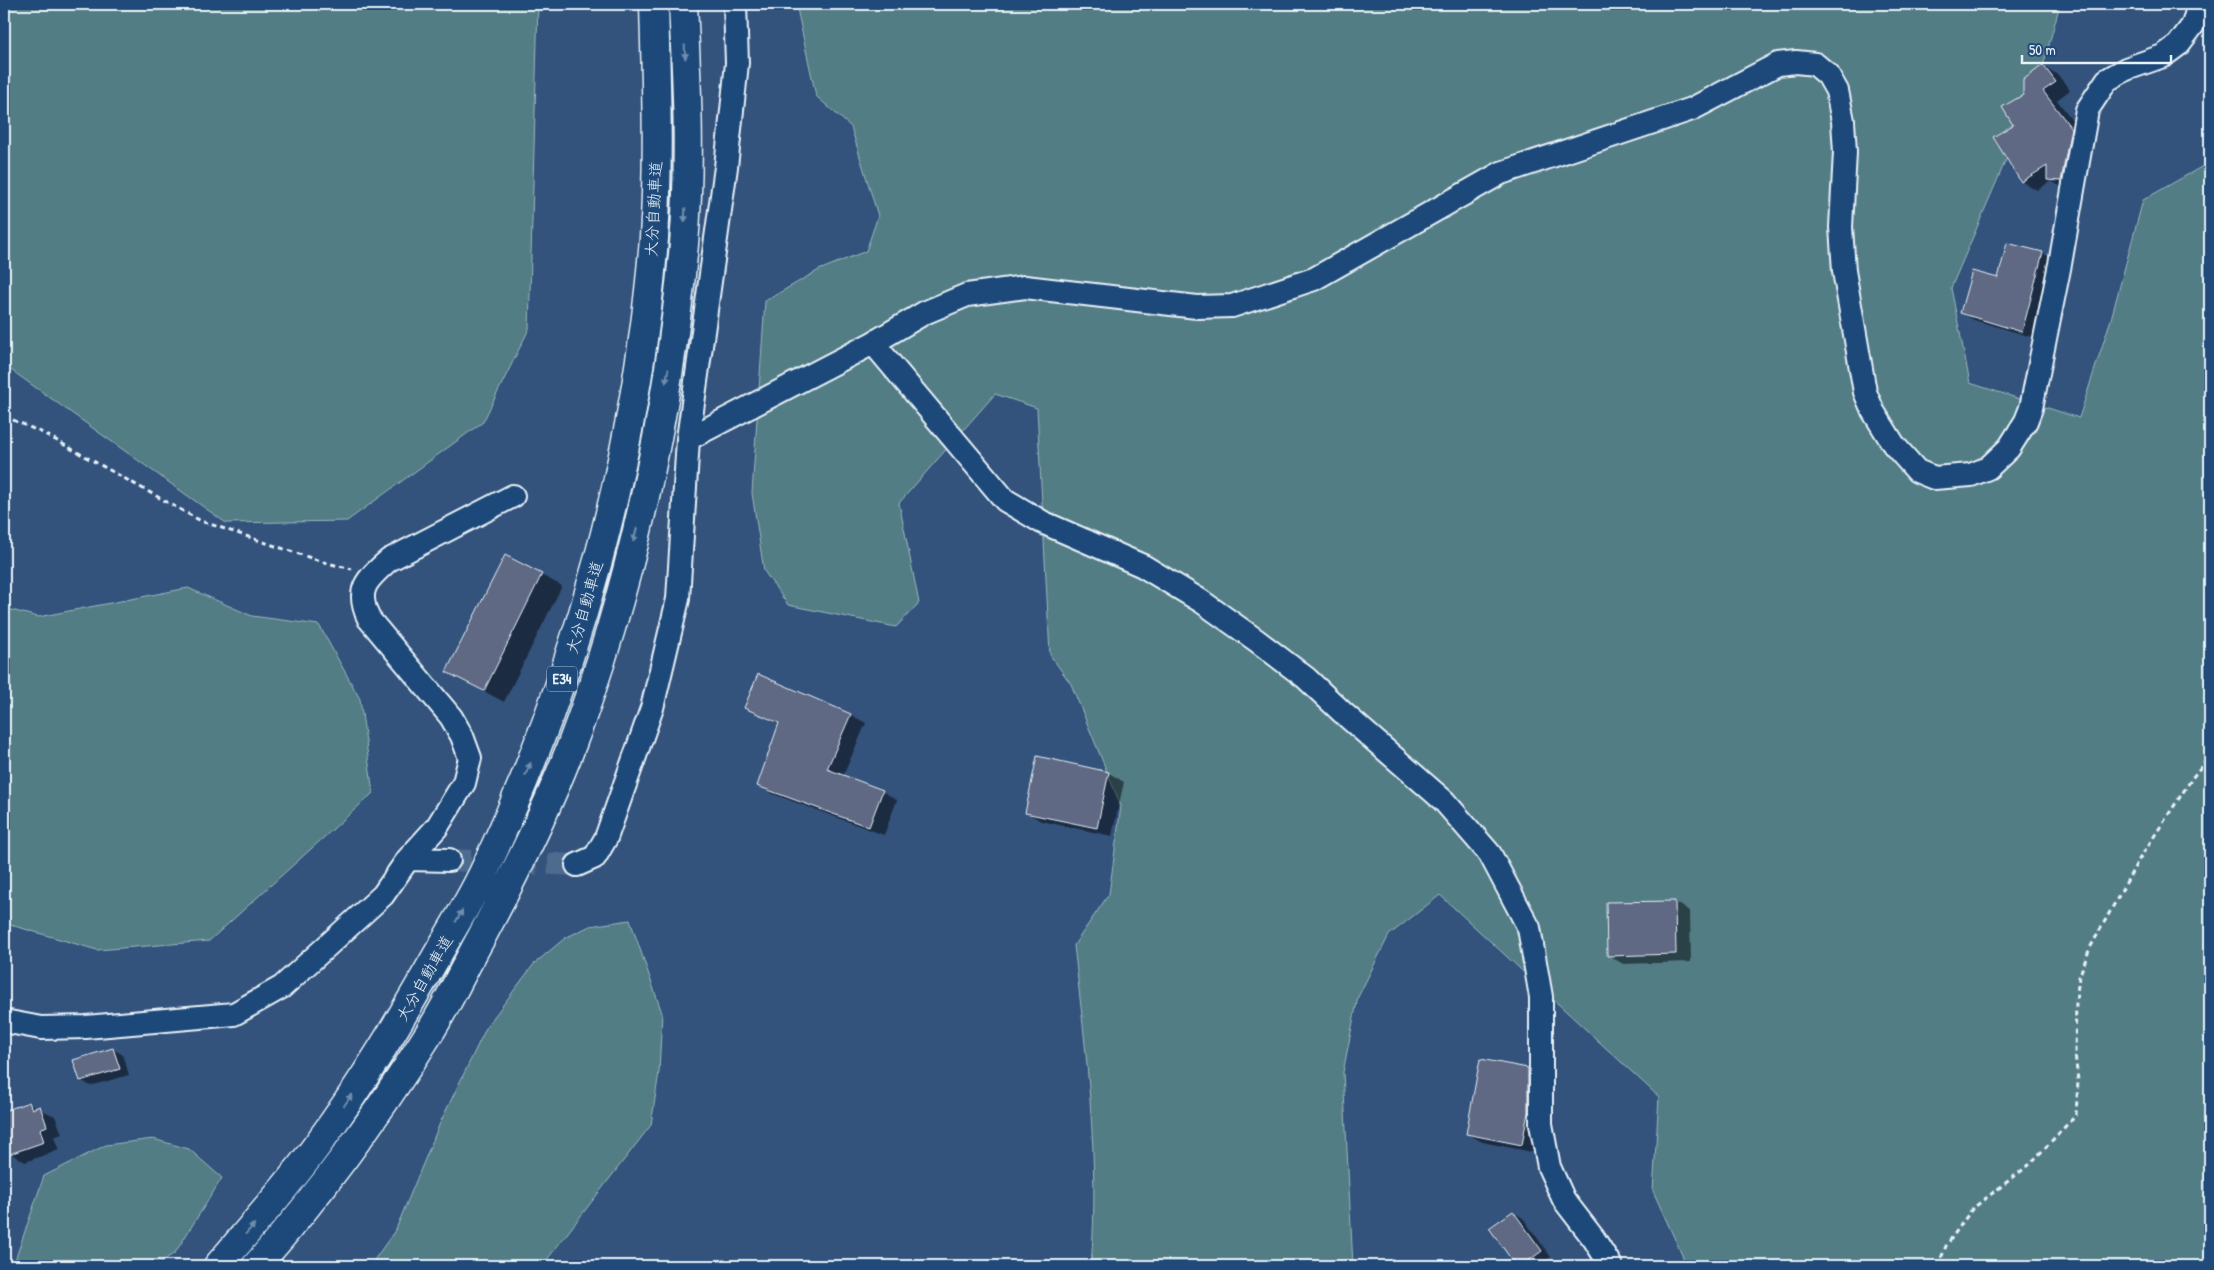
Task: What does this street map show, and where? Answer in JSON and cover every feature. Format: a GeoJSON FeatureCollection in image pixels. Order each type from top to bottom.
{"type":"FeatureCollection","features":[{"type":"Feature","properties":{"kind":"highway","name":"大分自動車道"},"geometry":{"type":"LineString","coordinates":[[218,1266],[265,1212],[319,1144],[402,1018],[485,870],[540,739],[579,630],[615,492],[639,364],[654,237],[657,97],[654,4]]}},
{"type":"Feature","properties":{"kind":"highway","name":"大分自動車道"},"geometry":{"type":"LineString","coordinates":[[256,1266],[343,1161],[430,1033],[512,879],[569,752],[607,639],[644,501],[669,366],[684,242],[688,99],[683,4]]}},
{"type":"Feature","properties":{"kind":"street"},"geometry":{"type":"LineString","coordinates":[[577,865],[596,858],[606,838],[652,708],[664,665],[678,599],[688,439],[726,168],[737,63],[735,4]]}},
{"type":"Feature","properties":{"kind":"street"},"geometry":{"type":"LineString","coordinates":[[688,439],[873,343],[924,313],[968,295],[1025,287],[1197,307],[1232,306],[1314,279],[1501,173],[1692,109],[1778,64],[1796,62],[1815,64],[1828,75],[1837,91],[1843,121],[1845,152],[1841,227],[1844,271],[1862,377],[1873,411],[1894,445],[1917,472],[1934,478],[1971,475],[1988,468],[2010,448],[2026,421],[2031,408],[2060,264],[2087,110],[2107,80],[2126,68],[2163,56],[2178,45],[2193,25],[2199,4]]}},
{"type":"Feature","properties":{"kind":"street"},"geometry":{"type":"LineString","coordinates":[[873,343],[1005,500],[1042,522],[1143,566],[1201,601],[1256,640],[1306,678],[1444,801],[1490,854],[1528,928],[1541,997],[1541,1124],[1549,1167],[1564,1200],[1594,1239],[1611,1266]]}},
{"type":"Feature","properties":{"kind":"street"},"geometry":{"type":"LineString","coordinates":[[4,1021],[41,1028],[86,1027],[234,1014],[282,987],[383,895],[408,859],[437,827],[464,783],[470,758],[462,736],[450,717],[369,619],[362,606],[361,594],[372,574],[388,560],[513,496]]}},
{"type":"Feature","properties":{"kind":"street"},"geometry":{"type":"LineString","coordinates":[[408,859],[449,860]]}},
{"type":"Feature","properties":{"kind":"path"},"geometry":{"type":"LineString","coordinates":[[4,419],[11,419],[43,433],[201,521],[323,562],[372,574]]}},
{"type":"Feature","properties":{"kind":"path"},"geometry":{"type":"LineString","coordinates":[[1938,1266],[1946,1246],[1972,1209],[2029,1166],[2076,1115],[2078,1081],[2075,1053],[2076,1002],[2079,977],[2090,948],[2138,861],[2193,777],[2210,755]]}},
{"type":"Feature","properties":{"kind":"green space"},"geometry":{"type":"Polygon","coordinates":[[[4,4],[538,4],[529,329],[483,422],[347,521],[226,523],[4,365],[4,4]]]}},
{"type":"Feature","properties":{"kind":"green space"},"geometry":{"type":"Polygon","coordinates":[[[796,4],[2060,4],[2038,85],[1951,288],[1970,383],[2079,418],[2111,319],[2143,200],[2210,162],[2210,1266],[1687,1266],[1653,1191],[1659,1097],[1440,895],[1389,935],[1358,997],[1343,1072],[1353,1266],[1091,1266],[1094,1185],[1093,1145],[1087,1065],[1074,945],[1109,894],[1121,806],[1071,684],[1050,655],[1037,408],[995,394],[899,503],[919,603],[896,627],[788,605],[764,571],[752,493],[765,301],[819,270],[866,251],[878,216],[851,127],[816,96],[796,4]]]}},
{"type":"Feature","properties":{"kind":"green space"},"geometry":{"type":"Polygon","coordinates":[[[188,588],[252,616],[319,625],[360,699],[373,793],[209,941],[97,950],[4,923],[4,608],[38,617],[188,588]]]}},
{"type":"Feature","properties":{"kind":"green space"},"geometry":{"type":"Polygon","coordinates":[[[630,920],[662,1013],[659,1072],[651,1125],[542,1266],[370,1266],[396,1229],[440,1123],[487,1026],[534,964],[565,938],[590,926],[630,920]]]}},
{"type":"Feature","properties":{"kind":"green space"},"geometry":{"type":"Polygon","coordinates":[[[153,1139],[189,1149],[222,1178],[175,1253],[155,1266],[13,1266],[44,1176],[106,1145],[153,1139]]]}},
{"type":"Feature","properties":{"kind":"building"},"geometry":{"type":"Polygon","coordinates":[[[2043,65],[2056,82],[2043,91],[2071,128],[2061,181],[2047,180],[2047,166],[2021,182],[1993,137],[2013,125],[2002,107],[2023,95],[2023,80],[2043,65]]]}},
{"type":"Feature","properties":{"kind":"building"},"geometry":{"type":"Polygon","coordinates":[[[2007,243],[2043,252],[2022,332],[1960,313],[1972,271],[1998,278],[2007,243]]]}},
{"type":"Feature","properties":{"kind":"building"},"geometry":{"type":"Polygon","coordinates":[[[505,555],[542,574],[484,691],[446,672],[505,555]]]}},
{"type":"Feature","properties":{"kind":"building"},"geometry":{"type":"Polygon","coordinates":[[[758,674],[851,714],[827,769],[883,790],[869,827],[757,786],[779,723],[744,708],[758,674]]]}},
{"type":"Feature","properties":{"kind":"building"},"geometry":{"type":"Polygon","coordinates":[[[1037,756],[1109,772],[1097,828],[1025,813],[1037,756]]]}},
{"type":"Feature","properties":{"kind":"building"},"geometry":{"type":"Polygon","coordinates":[[[1675,901],[1676,954],[1607,956],[1606,902],[1675,901]]]}},
{"type":"Feature","properties":{"kind":"building"},"geometry":{"type":"Polygon","coordinates":[[[113,1048],[120,1069],[80,1081],[73,1060],[113,1048]]]}},
{"type":"Feature","properties":{"kind":"building"},"geometry":{"type":"Polygon","coordinates":[[[1480,1059],[1528,1068],[1528,1112],[1522,1145],[1466,1134],[1480,1059]]]}},
{"type":"Feature","properties":{"kind":"building"},"geometry":{"type":"Polygon","coordinates":[[[29,1102],[32,1109],[40,1106],[47,1126],[40,1129],[44,1142],[4,1156],[4,1111],[29,1102]]]}},
{"type":"Feature","properties":{"kind":"building"},"geometry":{"type":"Polygon","coordinates":[[[1513,1211],[1542,1251],[1521,1266],[1516,1266],[1489,1228],[1513,1211]]]}},
{"type":"Feature","properties":{"kind":"tunnel"},"geometry":{"type":"LineString","coordinates":[[449,860],[577,865]]}}]}
